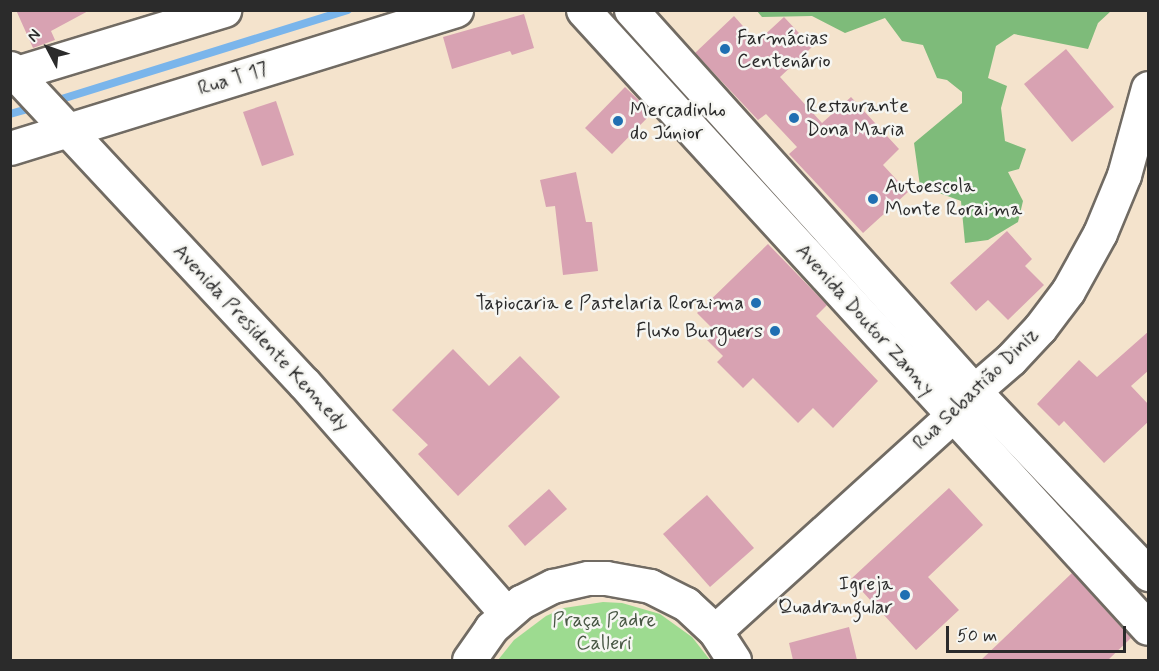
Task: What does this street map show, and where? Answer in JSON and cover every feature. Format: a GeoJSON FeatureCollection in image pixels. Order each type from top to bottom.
{"type":"FeatureCollection","features":[{"type":"Feature","properties":{"kind":"street"},"geometry":{"type":"LineString","coordinates":[[12,72],[224,10]]}},
{"type":"Feature","properties":{"kind":"street","name":"Rua T 17"},"geometry":{"type":"LineString","coordinates":[[10,148],[456,10]]}},
{"type":"Feature","properties":{"kind":"street","name":"Avenida Doutor Zanny"},"geometry":{"type":"LineString","coordinates":[[583,10],[952,416],[1149,628]]}},
{"type":"Feature","properties":{"kind":"street","name":"Avenida Doutor Zanny"},"geometry":{"type":"LineString","coordinates":[[631,10],[974,391],[1149,574]]}},
{"type":"Feature","properties":{"kind":"street","name":"Avenida Presidente Kennedy"},"geometry":{"type":"LineString","coordinates":[[12,72],[304,383],[506,613]]}},
{"type":"Feature","properties":{"kind":"street","name":"Rua Sebastião Diniz"},"geometry":{"type":"LineString","coordinates":[[715,631],[952,416],[974,391],[1011,359],[1068,291],[1100,233],[1124,176],[1149,87]]}},
{"type":"Feature","properties":{"kind":"street"},"geometry":{"type":"LineString","coordinates":[[469,660],[491,627],[506,613],[553,586],[588,578],[624,579],[650,585],[674,597],[696,612],[715,631],[734,660]]}},
{"type":"Feature","properties":{"kind":"green space"},"geometry":{"type":"Polygon","coordinates":[[[757,11],[1111,11],[1098,23],[1088,49],[1014,34],[996,46],[988,78],[1007,86],[1001,108],[1005,141],[1026,149],[1019,169],[1008,172],[1023,201],[1018,222],[988,240],[965,243],[961,201],[920,186],[914,143],[962,103],[962,92],[947,80],[937,78],[923,45],[902,41],[885,18],[845,33],[812,16],[762,17],[757,11]]]}},
{"type":"Feature","properties":{"kind":"green space","name":"Praça Padre Calleri"},"geometry":{"type":"Polygon","coordinates":[[[603,602],[622,603],[660,614],[692,637],[710,660],[498,660],[514,640],[546,616],[564,608],[603,602]]]}},
{"type":"Feature","properties":{"kind":"building"},"geometry":{"type":"Polygon","coordinates":[[[16,10],[90,10],[51,31],[55,40],[33,48],[16,10]]]}},
{"type":"Feature","properties":{"kind":"building"},"geometry":{"type":"Polygon","coordinates":[[[524,14],[534,48],[512,55],[510,51],[452,69],[443,37],[524,14]]]}},
{"type":"Feature","properties":{"kind":"building"},"geometry":{"type":"Polygon","coordinates":[[[734,16],[757,42],[784,17],[812,47],[780,77],[822,123],[851,97],[899,149],[883,165],[908,192],[863,233],[789,154],[797,147],[766,114],[758,120],[695,53],[734,16]]]}},
{"type":"Feature","properties":{"kind":"building"},"geometry":{"type":"Polygon","coordinates":[[[1066,49],[1114,107],[1072,142],[1024,84],[1066,49]]]}},
{"type":"Feature","properties":{"kind":"building","name":"Mercadinho do Júnior"},"geometry":{"type":"Polygon","coordinates":[[[625,87],[652,113],[612,154],[585,128],[625,87]]]}},
{"type":"Feature","properties":{"kind":"building"},"geometry":{"type":"Polygon","coordinates":[[[276,101],[294,155],[262,166],[243,112],[276,101]]]}},
{"type":"Feature","properties":{"kind":"building"},"geometry":{"type":"Polygon","coordinates":[[[576,172],[586,222],[592,222],[598,271],[563,275],[555,206],[546,207],[540,180],[576,172]]]}},
{"type":"Feature","properties":{"kind":"building"},"geometry":{"type":"Polygon","coordinates":[[[1007,231],[1032,259],[1025,266],[1044,285],[1008,320],[988,300],[976,311],[950,283],[1007,231]]]}},
{"type":"Feature","properties":{"kind":"building"},"geometry":{"type":"Polygon","coordinates":[[[768,244],[827,305],[816,316],[878,381],[833,428],[813,408],[798,423],[753,378],[743,388],[717,362],[723,356],[702,335],[711,327],[697,313],[768,244]]]}},
{"type":"Feature","properties":{"kind":"building"},"geometry":{"type":"Polygon","coordinates":[[[1149,331],[1149,370],[1131,386],[1149,405],[1149,421],[1104,463],[1064,421],[1059,426],[1037,404],[1079,360],[1097,377],[1149,331]]]}},
{"type":"Feature","properties":{"kind":"building"},"geometry":{"type":"Polygon","coordinates":[[[453,349],[489,386],[520,356],[560,397],[458,496],[418,454],[428,445],[392,410],[453,349]]]}},
{"type":"Feature","properties":{"kind":"building"},"geometry":{"type":"Polygon","coordinates":[[[949,488],[983,525],[928,577],[959,610],[916,650],[851,579],[949,488]]]}},
{"type":"Feature","properties":{"kind":"building"},"geometry":{"type":"Polygon","coordinates":[[[549,489],[567,509],[525,546],[508,526],[549,489]]]}},
{"type":"Feature","properties":{"kind":"building"},"geometry":{"type":"Polygon","coordinates":[[[707,495],[754,548],[710,587],[663,534],[707,495]]]}},
{"type":"Feature","properties":{"kind":"building"},"geometry":{"type":"Polygon","coordinates":[[[1072,573],[1131,638],[1108,660],[981,660],[1072,573]]]}},
{"type":"Feature","properties":{"kind":"building"},"geometry":{"type":"Polygon","coordinates":[[[849,627],[857,660],[793,660],[789,643],[849,627]]]}},
{"type":"Feature","properties":{"kind":"waterway"},"geometry":{"type":"LineString","coordinates":[[52,102],[348,10]]}},
{"type":"Feature","properties":{"kind":"waterway"},"geometry":{"type":"LineString","coordinates":[[10,114],[35,107]]}},
{"type":"Feature","properties":{"kind":"place","name":"Farmácias Centenário"},"geometry":{"type":"Point","coordinates":[725,49]}},
{"type":"Feature","properties":{"kind":"place","name":"Restaurante Dona Maria"},"geometry":{"type":"Point","coordinates":[794,118]}},
{"type":"Feature","properties":{"kind":"place","name":"Mercadinho do Júnior"},"geometry":{"type":"Point","coordinates":[618,121]}},
{"type":"Feature","properties":{"kind":"place","name":"Autoescola Monte Roraima"},"geometry":{"type":"Point","coordinates":[873,199]}},
{"type":"Feature","properties":{"kind":"place","name":"Tapiocaria e Pastelaria Roraima"},"geometry":{"type":"Point","coordinates":[756,303]}},
{"type":"Feature","properties":{"kind":"place","name":"Fluxo Burguers"},"geometry":{"type":"Point","coordinates":[775,331]}},
{"type":"Feature","properties":{"kind":"place","name":"Igreja Quadrangular"},"geometry":{"type":"Point","coordinates":[905,595]}}]}
